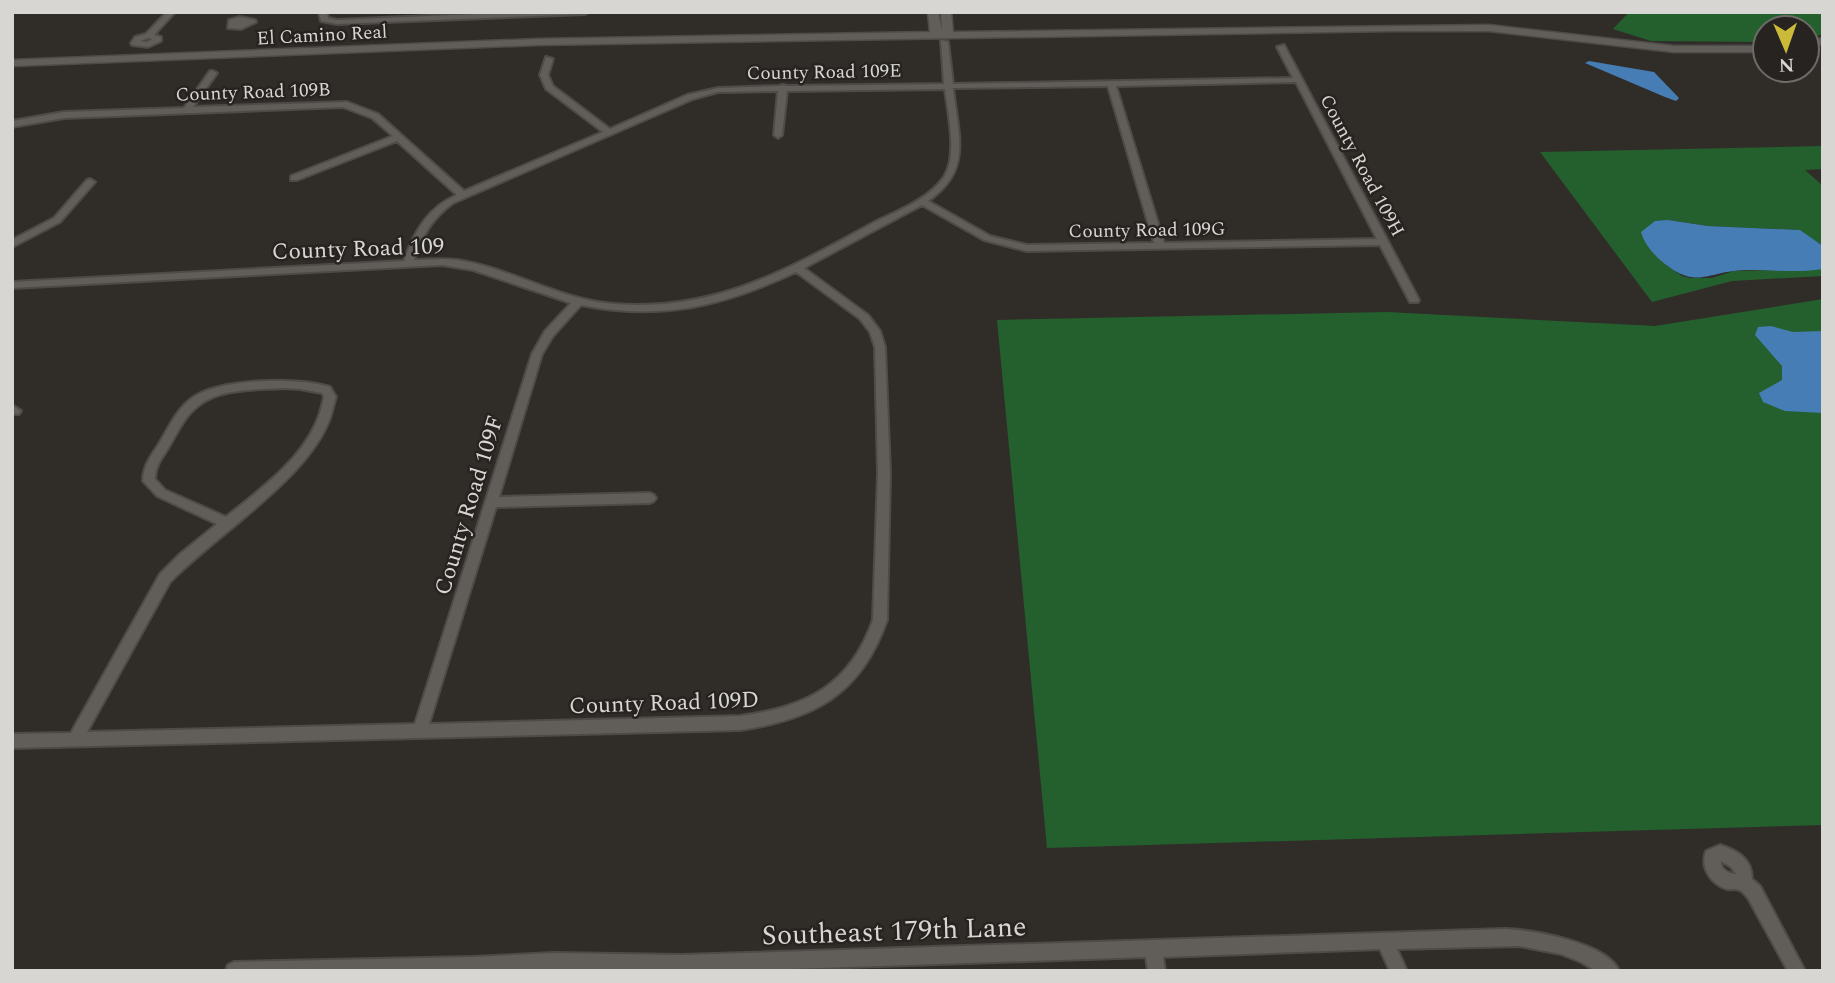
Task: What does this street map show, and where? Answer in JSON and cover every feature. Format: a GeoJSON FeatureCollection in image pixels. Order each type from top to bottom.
{"type":"FeatureCollection","features":[{"type":"Feature","properties":{"kind":"main road"},"geometry":{"type":"LineString","coordinates":[[933,12],[935,32],[944,39],[948,32],[946,12]]}},
{"type":"Feature","properties":{"kind":"main road","name":"El Camino Real"},"geometry":{"type":"LineString","coordinates":[[12,71],[46,67],[595,47],[1489,28],[1674,49],[1751,49]]}},
{"type":"Feature","properties":{"kind":"main road","name":"El Camino Real"},"geometry":{"type":"LineString","coordinates":[[944,39],[1487,34],[1672,55],[1751,57]]}},
{"type":"Feature","properties":{"kind":"main road","name":"El Camino Real"},"geometry":{"type":"LineString","coordinates":[[12,64],[46,67]]}},
{"type":"Feature","properties":{"kind":"street"},"geometry":{"type":"LineString","coordinates":[[149,36],[171,12]]}},
{"type":"Feature","properties":{"kind":"street"},"geometry":{"type":"LineString","coordinates":[[323,12],[324,19],[331,22],[391,16],[585,12]]}},
{"type":"Feature","properties":{"kind":"street","name":"County Road 109"},"geometry":{"type":"LineString","coordinates":[[12,285],[442,262],[469,266],[578,302],[628,309],[692,304],[751,290],[798,268],[921,201],[945,183],[955,163],[944,39]]}},
{"type":"Feature","properties":{"kind":"street","name":"County Road 109H"},"geometry":{"type":"LineString","coordinates":[[1281,47],[1415,300]]}},
{"type":"Feature","properties":{"kind":"street"},"geometry":{"type":"LineString","coordinates":[[549,59],[544,75],[549,87],[609,132]]}},
{"type":"Feature","properties":{"kind":"street"},"geometry":{"type":"LineString","coordinates":[[187,110],[213,73]]}},
{"type":"Feature","properties":{"kind":"street","name":"County Road 109E"},"geometry":{"type":"LineString","coordinates":[[408,264],[427,219],[444,205],[705,92],[783,87],[1299,80]]}},
{"type":"Feature","properties":{"kind":"street"},"geometry":{"type":"LineString","coordinates":[[1111,83],[1160,247]]}},
{"type":"Feature","properties":{"kind":"street"},"geometry":{"type":"LineString","coordinates":[[778,135],[783,87]]}},
{"type":"Feature","properties":{"kind":"street","name":"County Road 109B"},"geometry":{"type":"LineString","coordinates":[[12,124],[53,116],[344,104],[371,113],[463,195]]}},
{"type":"Feature","properties":{"kind":"street"},"geometry":{"type":"LineString","coordinates":[[294,178],[399,137]]}},
{"type":"Feature","properties":{"kind":"street"},"geometry":{"type":"LineString","coordinates":[[12,244],[57,220],[90,182]]}},
{"type":"Feature","properties":{"kind":"street","name":"County Road 109G"},"geometry":{"type":"LineString","coordinates":[[921,201],[979,235],[1008,245],[1036,248],[1384,242]]}},
{"type":"Feature","properties":{"kind":"street","name":"County Road 109D"},"geometry":{"type":"LineString","coordinates":[[12,741],[756,721],[810,706],[837,689],[856,670],[874,641],[882,607],[884,473],[880,347],[875,331],[864,317],[798,268]]}},
{"type":"Feature","properties":{"kind":"street","name":"County Road 109F"},"geometry":{"type":"LineString","coordinates":[[420,731],[537,354],[549,334],[578,302]]}},
{"type":"Feature","properties":{"kind":"street"},"geometry":{"type":"LineString","coordinates":[[75,740],[160,586],[181,562],[226,523],[304,455],[328,408],[330,397],[327,390],[304,385],[227,389],[203,396],[182,416],[151,466],[149,481],[161,493],[226,523]]}},
{"type":"Feature","properties":{"kind":"street"},"geometry":{"type":"LineString","coordinates":[[491,502],[650,498]]}},
{"type":"Feature","properties":{"kind":"street"},"geometry":{"type":"LineString","coordinates":[[1741,881],[1754,892],[1797,971]]}},
{"type":"Feature","properties":{"kind":"street","name":"Southeast 179th Lane"},"geometry":{"type":"LineString","coordinates":[[234,971],[472,968],[554,961],[681,967],[909,963],[1153,948],[1505,937],[1555,943],[1602,964],[1611,971]]}},
{"type":"Feature","properties":{"kind":"street"},"geometry":{"type":"LineString","coordinates":[[1384,940],[1399,971]]}},
{"type":"Feature","properties":{"kind":"street"},"geometry":{"type":"LineString","coordinates":[[1153,948],[1157,971]]}},
{"type":"Feature","properties":{"kind":"green space"},"geometry":{"type":"Polygon","coordinates":[[[1629,12],[1823,12],[1821,35],[1821,14],[1751,14],[1751,42],[1651,41],[1613,29],[1629,12]]]}},
{"type":"Feature","properties":{"kind":"green space"},"geometry":{"type":"Polygon","coordinates":[[[1823,146],[1823,169],[1805,170],[1823,186],[1823,246],[1799,230],[1708,226],[1668,220],[1666,265],[1690,278],[1712,278],[1734,271],[1823,269],[1823,276],[1732,281],[1652,302],[1540,152],[1823,146]]]}},
{"type":"Feature","properties":{"kind":"green space"},"geometry":{"type":"Polygon","coordinates":[[[1823,299],[1823,825],[1047,848],[997,320],[1387,312],[1655,326],[1823,299]]]}},
{"type":"Feature","properties":{"kind":"water"},"geometry":{"type":"Polygon","coordinates":[[[1589,61],[1654,72],[1679,98],[1676,101],[1665,97],[1585,63],[1589,61]]]}},
{"type":"Feature","properties":{"kind":"water"},"geometry":{"type":"Polygon","coordinates":[[[1668,220],[1708,226],[1800,230],[1823,246],[1823,269],[1746,270],[1701,277],[1683,275],[1656,256],[1641,232],[1655,221],[1668,220]]]}},
{"type":"Feature","properties":{"kind":"water"},"geometry":{"type":"Polygon","coordinates":[[[1771,326],[1793,332],[1823,331],[1823,413],[1785,411],[1763,402],[1759,393],[1782,380],[1782,366],[1755,335],[1758,327],[1771,326]]]}}]}
